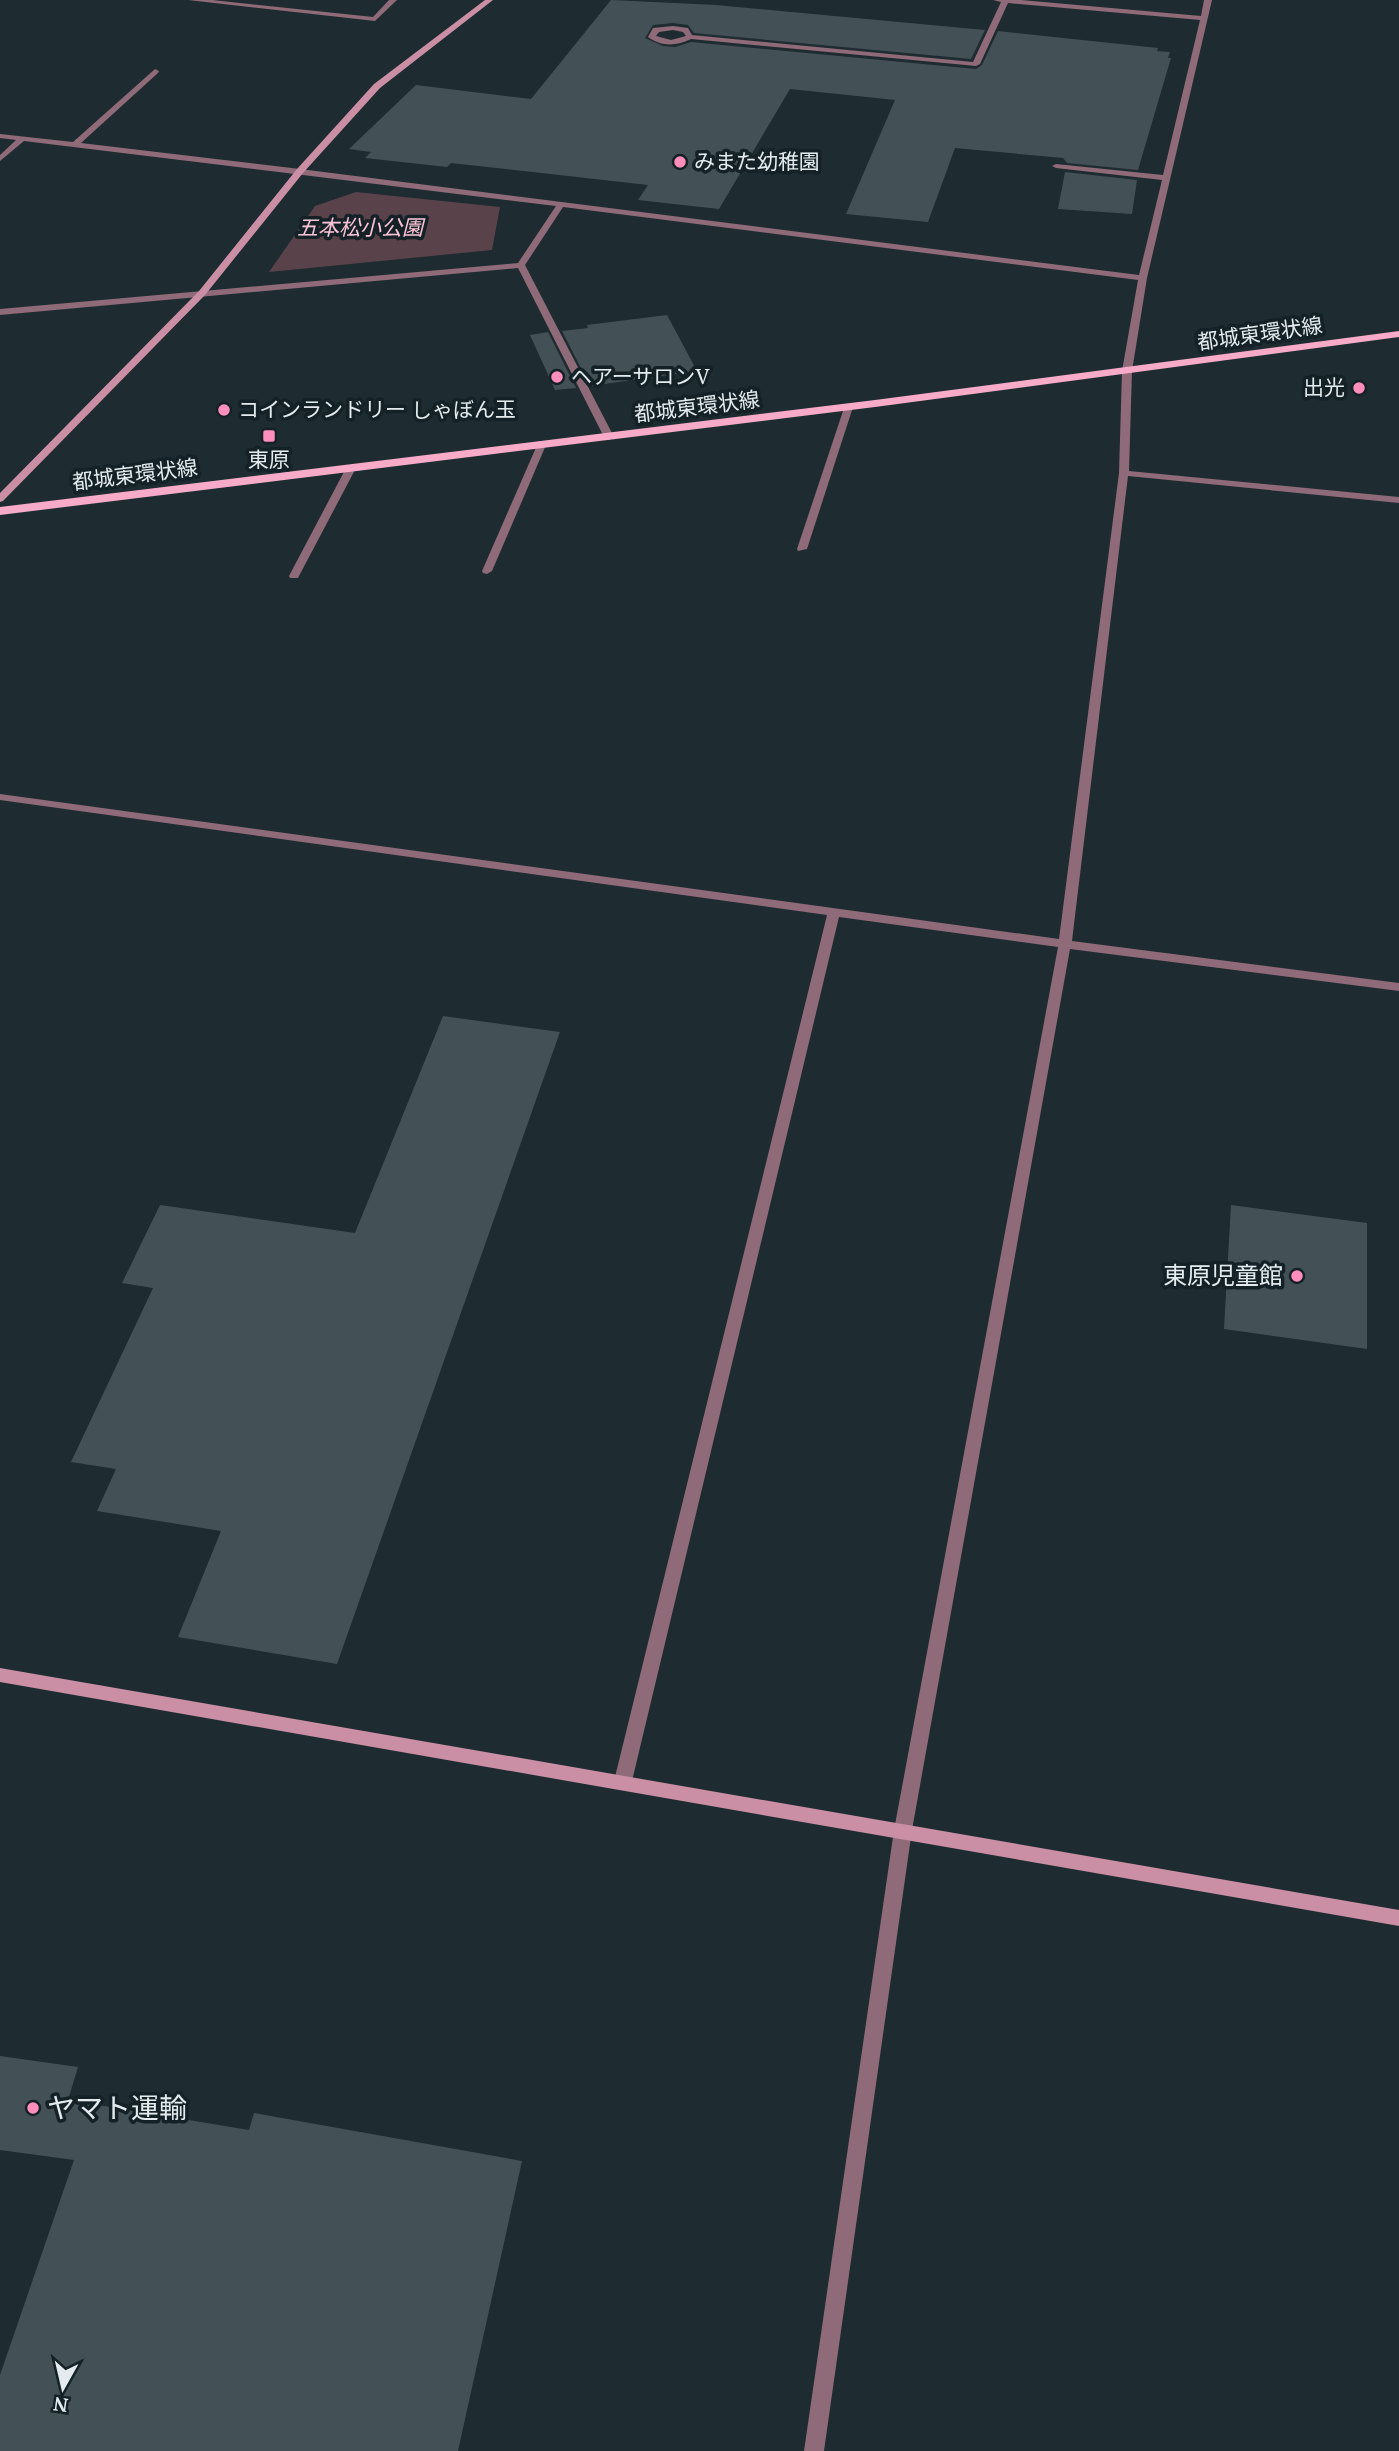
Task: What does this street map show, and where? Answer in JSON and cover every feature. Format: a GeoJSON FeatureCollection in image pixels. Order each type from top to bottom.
{"type":"FeatureCollection","features":[{"type":"Feature","properties":{"kind":"main road","name":"都城東環状線"},"geometry":{"type":"LineString","coordinates":[[0,511],[1127,372],[1399,334]]}},
{"type":"Feature","properties":{"kind":"street"},"geometry":{"type":"LineString","coordinates":[[192,0],[374,19],[393,0]]}},
{"type":"Feature","properties":{"kind":"street"},"geometry":{"type":"LineString","coordinates":[[0,499],[202,293],[300,171],[377,86],[489,0]]}},
{"type":"Feature","properties":{"kind":"street"},"geometry":{"type":"LineString","coordinates":[[995,0],[1093,4],[1202,18]]}},
{"type":"Feature","properties":{"kind":"street"},"geometry":{"type":"LineString","coordinates":[[814,2451],[904,1830],[1065,944],[1124,473],[1127,372],[1143,278],[1208,0]]}},
{"type":"Feature","properties":{"kind":"street"},"geometry":{"type":"LineString","coordinates":[[690,37],[976,64],[1005,1]]}},
{"type":"Feature","properties":{"kind":"street"},"geometry":{"type":"LineString","coordinates":[[74,145],[155,71]]}},
{"type":"Feature","properties":{"kind":"street"},"geometry":{"type":"LineString","coordinates":[[0,136],[300,171],[1143,278]]}},
{"type":"Feature","properties":{"kind":"street"},"geometry":{"type":"LineString","coordinates":[[0,159],[22,139]]}},
{"type":"Feature","properties":{"kind":"street"},"geometry":{"type":"LineString","coordinates":[[1056,166],[1168,178]]}},
{"type":"Feature","properties":{"kind":"street"},"geometry":{"type":"LineString","coordinates":[[521,265],[561,204]]}},
{"type":"Feature","properties":{"kind":"street"},"geometry":{"type":"LineString","coordinates":[[0,312],[521,265]]}},
{"type":"Feature","properties":{"kind":"street"},"geometry":{"type":"LineString","coordinates":[[521,265],[609,437]]}},
{"type":"Feature","properties":{"kind":"street"},"geometry":{"type":"LineString","coordinates":[[802,549],[848,407]]}},
{"type":"Feature","properties":{"kind":"street"},"geometry":{"type":"LineString","coordinates":[[487,571],[541,445]]}},
{"type":"Feature","properties":{"kind":"street"},"geometry":{"type":"LineString","coordinates":[[294,576],[351,468]]}},
{"type":"Feature","properties":{"kind":"street"},"geometry":{"type":"LineString","coordinates":[[1124,473],[1399,500]]}},
{"type":"Feature","properties":{"kind":"street"},"geometry":{"type":"LineString","coordinates":[[0,797],[1065,944],[1399,987]]}},
{"type":"Feature","properties":{"kind":"street"},"geometry":{"type":"LineString","coordinates":[[623,1782],[834,912]]}},
{"type":"Feature","properties":{"kind":"street"},"geometry":{"type":"LineString","coordinates":[[0,1675],[1399,1918]]}},
{"type":"Feature","properties":{"kind":"green space","name":"五本松小公園"},"geometry":{"type":"Polygon","coordinates":[[[356,192],[500,207],[492,250],[269,272],[315,206],[356,192]]]}},
{"type":"Feature","properties":{"kind":"building"},"geometry":{"type":"Polygon","coordinates":[[[611,0],[716,5],[985,30],[971,59],[694,33],[688,25],[673,23],[653,25],[645,38],[663,46],[675,47],[691,42],[976,69],[982,65],[998,31],[1158,48],[1157,51],[1170,52],[1168,58],[1171,58],[1138,170],[1067,163],[1063,158],[955,148],[928,222],[846,214],[895,100],[790,89],[719,209],[638,200],[648,185],[451,163],[447,167],[365,158],[371,152],[349,149],[416,85],[531,99],[611,0]]]}},
{"type":"Feature","properties":{"kind":"building"},"geometry":{"type":"Polygon","coordinates":[[[1065,172],[1137,180],[1132,214],[1058,209],[1065,172]]]}},
{"type":"Feature","properties":{"kind":"building"},"geometry":{"type":"Polygon","coordinates":[[[667,315],[697,371],[590,386],[562,331],[588,328],[587,325],[667,315]]]}},
{"type":"Feature","properties":{"kind":"building"},"geometry":{"type":"Polygon","coordinates":[[[548,332],[576,388],[555,390],[530,335],[548,332]]]}},
{"type":"Feature","properties":{"kind":"building"},"geometry":{"type":"Polygon","coordinates":[[[443,1016],[560,1032],[337,1664],[178,1637],[221,1531],[97,1511],[116,1469],[71,1462],[153,1288],[122,1283],[160,1205],[355,1233],[443,1016]]]}},
{"type":"Feature","properties":{"kind":"building","name":"東原児童館"},"geometry":{"type":"Polygon","coordinates":[[[1231,1205],[1367,1223],[1367,1349],[1224,1329],[1231,1205]]]}},
{"type":"Feature","properties":{"kind":"building"},"geometry":{"type":"Polygon","coordinates":[[[0,2056],[78,2067],[68,2100],[249,2130],[254,2113],[522,2161],[458,2451],[0,2451],[0,2375],[74,2160],[0,2150],[0,2056]]]}},
{"type":"Feature","properties":{"kind":"place","name":"みまた幼稚園"},"geometry":{"type":"Point","coordinates":[680,162]}},
{"type":"Feature","properties":{"kind":"place","name":"ヘアーサロンV"},"geometry":{"type":"Point","coordinates":[557,377]}},
{"type":"Feature","properties":{"kind":"place","name":"出光"},"geometry":{"type":"Point","coordinates":[1359,388]}},
{"type":"Feature","properties":{"kind":"place","name":"コインランドリー しゃぼん玉"},"geometry":{"type":"Point","coordinates":[224,410]}},
{"type":"Feature","properties":{"kind":"place","name":"東原"},"geometry":{"type":"Point","coordinates":[269,436]}},
{"type":"Feature","properties":{"kind":"place","name":"東原児童館"},"geometry":{"type":"Point","coordinates":[1297,1276]}},
{"type":"Feature","properties":{"kind":"place","name":"ヤマト運輸"},"geometry":{"type":"Point","coordinates":[33,2108]}}]}
